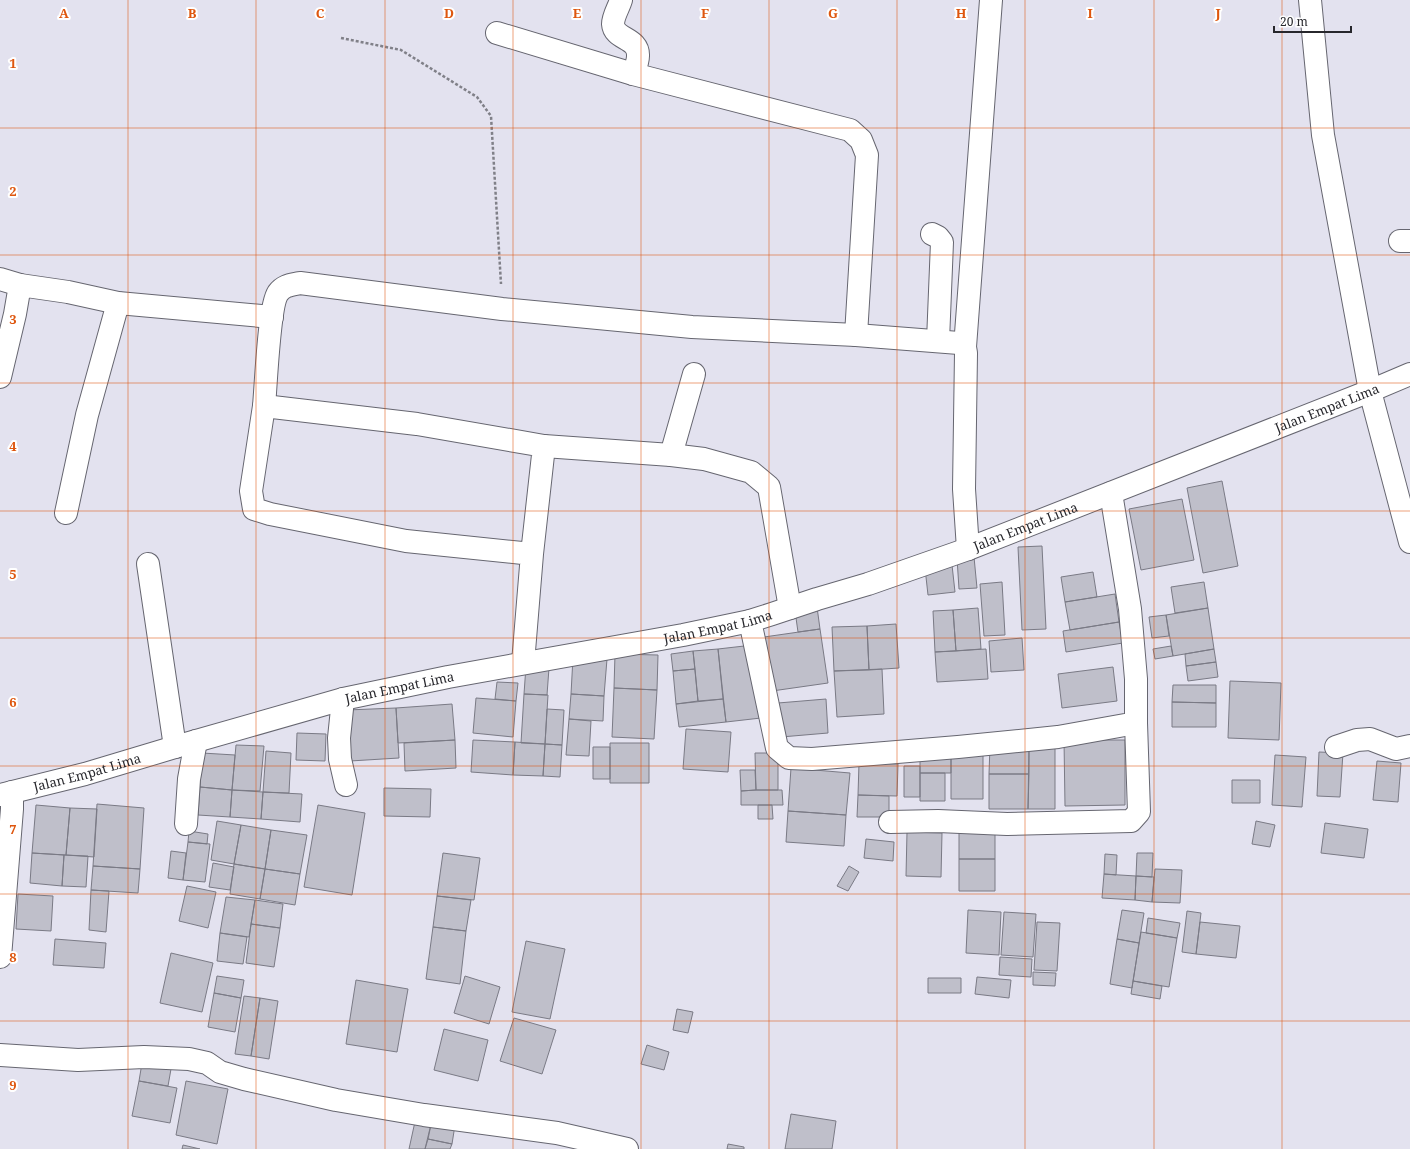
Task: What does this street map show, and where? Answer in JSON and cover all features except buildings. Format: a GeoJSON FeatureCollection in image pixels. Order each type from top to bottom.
{"type":"FeatureCollection","features":[{"type":"Feature","properties":{"kind":"street"},"geometry":{"type":"LineString","coordinates":[[621,0],[613,24],[616,32],[635,44],[638,51],[638,58],[633,74]]}},
{"type":"Feature","properties":{"kind":"street"},"geometry":{"type":"LineString","coordinates":[[968,549],[964,489],[965,346],[991,0]]}},
{"type":"Feature","properties":{"kind":"street"},"geometry":{"type":"LineString","coordinates":[[1310,0],[1323,135],[1370,391],[1410,542]]}},
{"type":"Feature","properties":{"kind":"street"},"geometry":{"type":"LineString","coordinates":[[497,33],[633,74],[850,130],[862,140],[867,155],[856,335]]}},
{"type":"Feature","properties":{"kind":"street"},"geometry":{"type":"LineString","coordinates":[[932,234],[938,237],[942,242],[938,341]]}},
{"type":"Feature","properties":{"kind":"street"},"geometry":{"type":"LineString","coordinates":[[0,279],[20,285],[68,292],[118,302],[272,317]]}},
{"type":"Feature","properties":{"kind":"street"},"geometry":{"type":"LineString","coordinates":[[532,554],[406,541],[270,514],[254,509],[251,491],[264,406],[272,317],[277,294],[284,286],[300,283],[502,309],[692,327],[856,335],[959,343],[965,346]]}},
{"type":"Feature","properties":{"kind":"street"},"geometry":{"type":"LineString","coordinates":[[0,377],[15,314],[20,285]]}},
{"type":"Feature","properties":{"kind":"street"},"geometry":{"type":"LineString","coordinates":[[66,513],[86,415],[118,302]]}},
{"type":"Feature","properties":{"kind":"street"},"geometry":{"type":"LineString","coordinates":[[671,455],[694,374]]}},
{"type":"Feature","properties":{"kind":"street","name":"Jalan Empat Lima"},"geometry":{"type":"LineString","coordinates":[[6,794],[85,774],[343,699],[448,676],[604,650],[750,621],[868,584],[968,549],[1410,374]]}},
{"type":"Feature","properties":{"kind":"street"},"geometry":{"type":"LineString","coordinates":[[264,406],[417,424],[544,446],[671,455],[704,459],[751,472],[769,487],[790,608]]}},
{"type":"Feature","properties":{"kind":"street"},"geometry":{"type":"LineString","coordinates":[[523,663],[532,554],[544,446]]}},
{"type":"Feature","properties":{"kind":"street"},"geometry":{"type":"LineString","coordinates":[[890,822],[938,821],[1007,824],[1131,821],[1139,812],[1136,679],[1130,609],[1111,493]]}},
{"type":"Feature","properties":{"kind":"street"},"geometry":{"type":"LineString","coordinates":[[148,564],[175,747]]}},
{"type":"Feature","properties":{"kind":"street"},"geometry":{"type":"LineString","coordinates":[[750,621],[777,748],[789,758],[812,759],[958,747],[1058,737],[1136,724]]}},
{"type":"Feature","properties":{"kind":"street"},"geometry":{"type":"LineString","coordinates":[[343,699],[339,738],[340,760],[346,785]]}},
{"type":"Feature","properties":{"kind":"street"},"geometry":{"type":"LineString","coordinates":[[1336,747],[1357,740],[1370,739],[1396,749],[1410,746]]}},
{"type":"Feature","properties":{"kind":"street"},"geometry":{"type":"LineString","coordinates":[[186,824],[189,779],[196,741]]}},
{"type":"Feature","properties":{"kind":"street"},"geometry":{"type":"LineString","coordinates":[[0,957],[12,809],[6,794]]}},
{"type":"Feature","properties":{"kind":"street"},"geometry":{"type":"LineString","coordinates":[[0,1055],[78,1060],[144,1057],[189,1059],[207,1063],[220,1072],[244,1079],[336,1100],[424,1115],[557,1134],[627,1149]]}},
{"type":"Feature","properties":{"kind":"path"},"geometry":{"type":"LineString","coordinates":[[341,38],[401,50],[477,97],[491,116],[502,309]]}}]}
